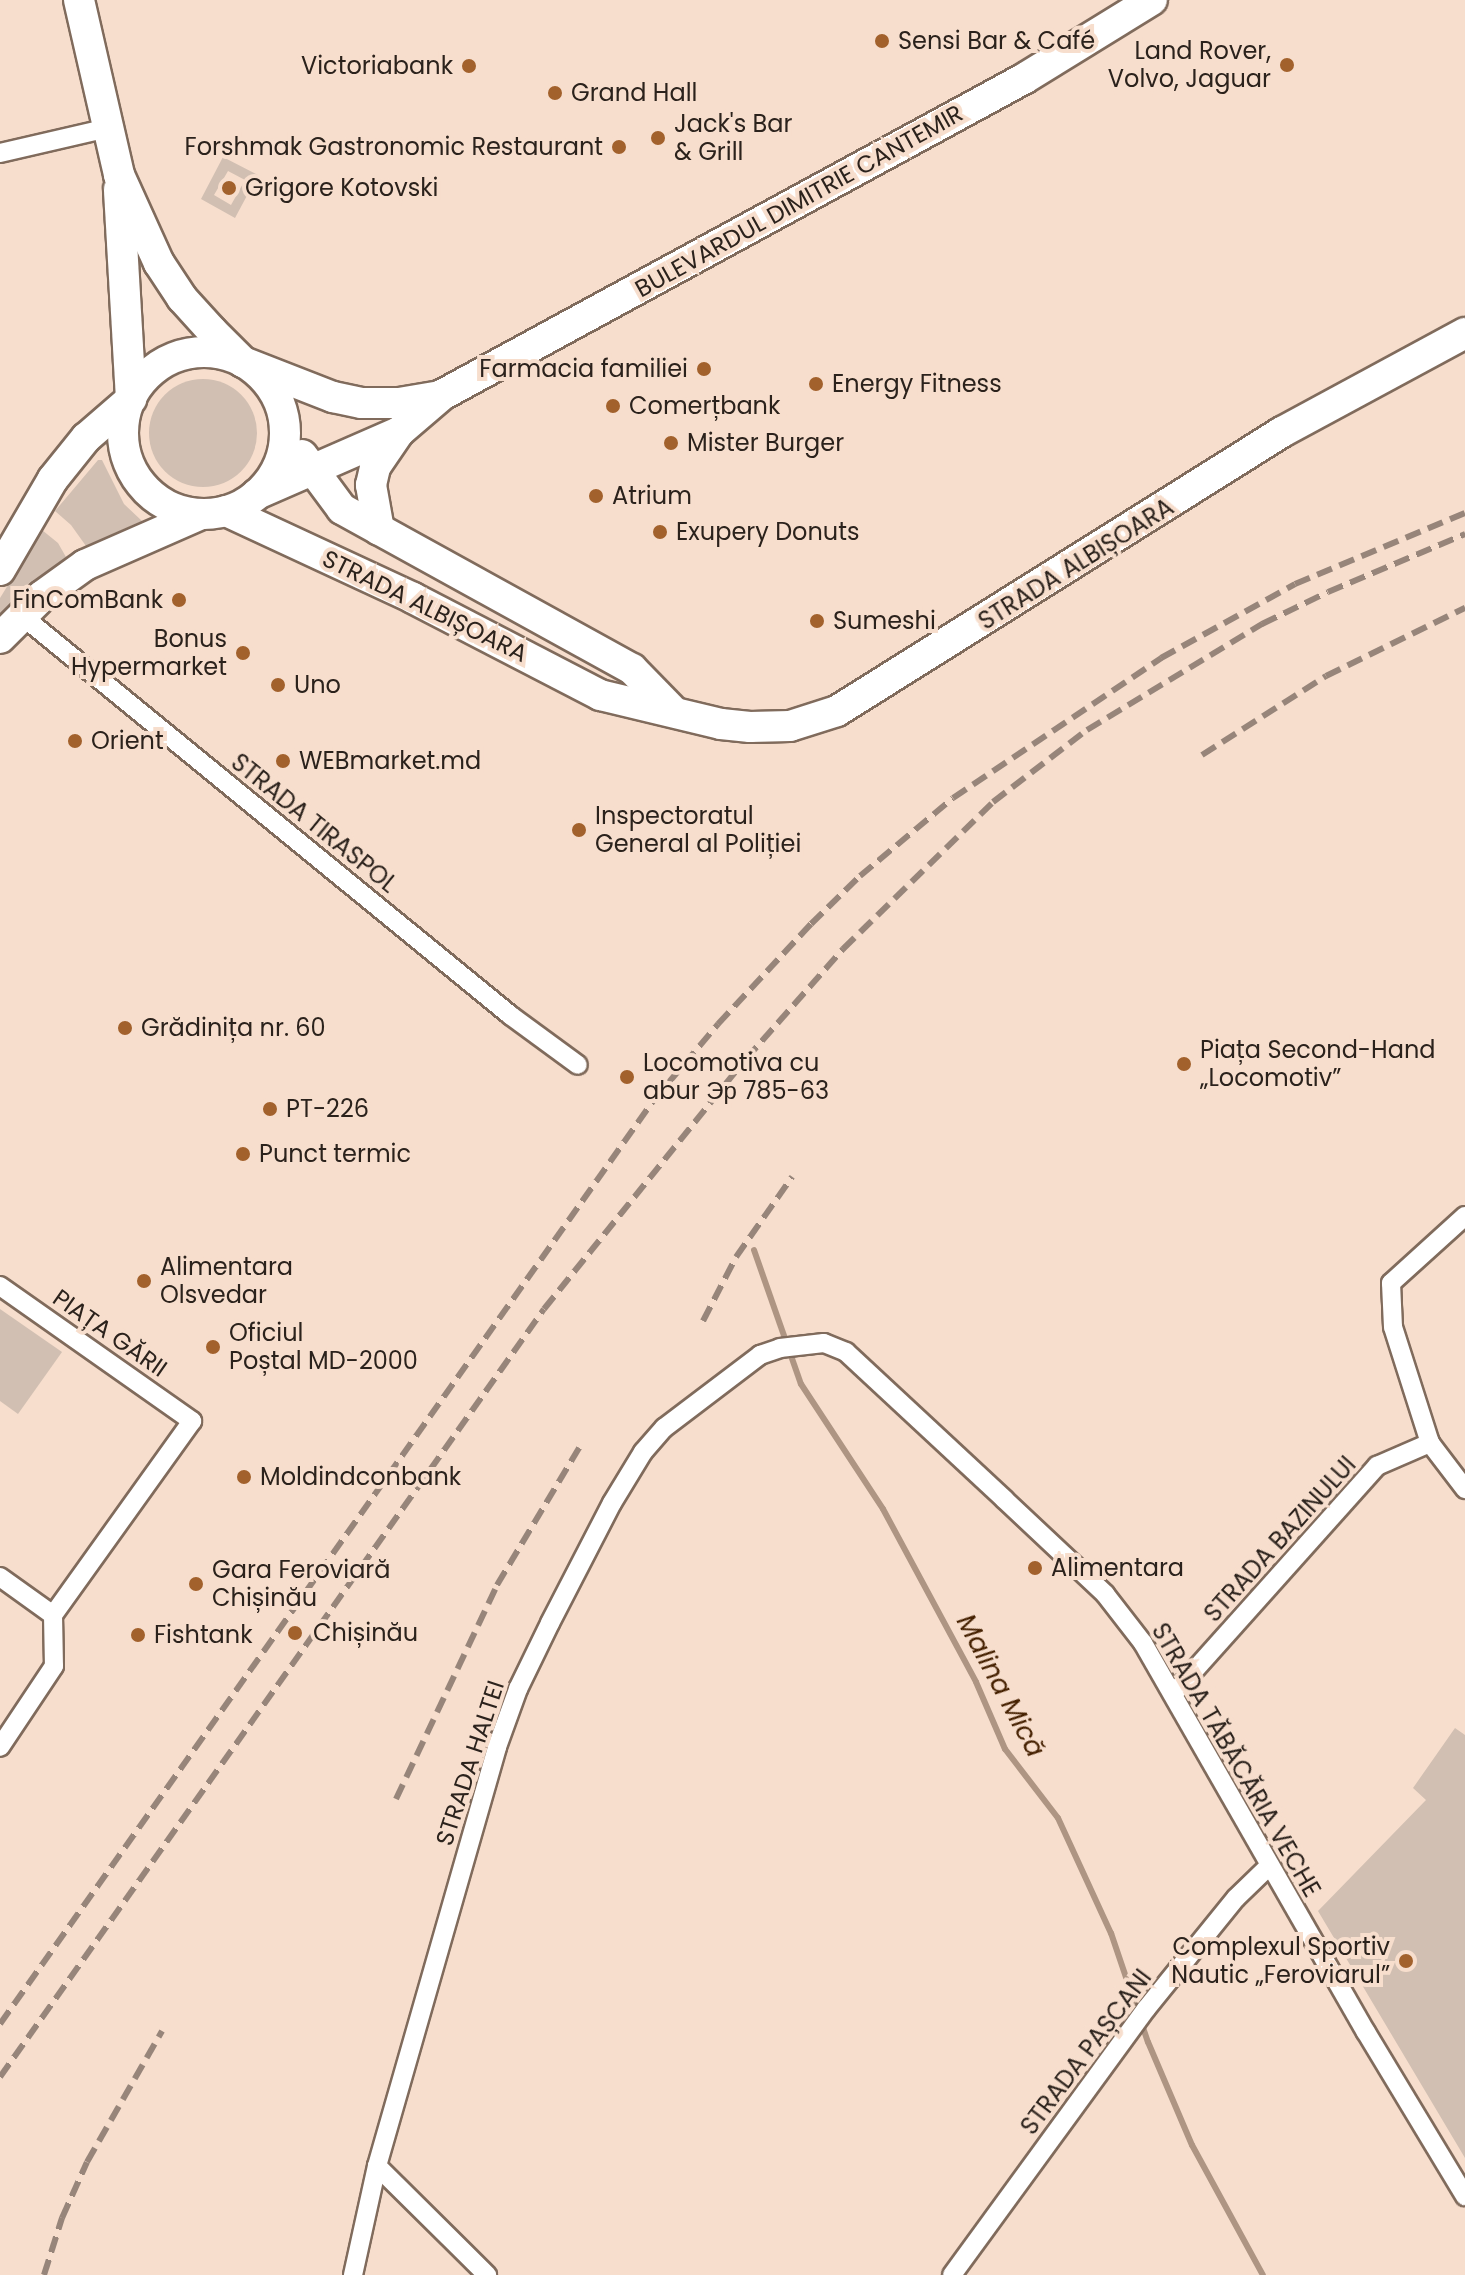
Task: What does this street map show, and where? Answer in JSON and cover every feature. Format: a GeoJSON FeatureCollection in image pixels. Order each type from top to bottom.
{"type":"FeatureCollection","features":[{"type":"Feature","properties":{"kind":"main road"},"geometry":{"type":"LineString","coordinates":[[79,0],[119,175],[131,399],[123,438],[125,453],[138,481],[161,502],[213,513]]}},
{"type":"Feature","properties":{"kind":"main road","name":"BULEVARDUL DIMITRIE CANTEMIR"},"geometry":{"type":"LineString","coordinates":[[257,494],[399,432],[442,395],[1025,78],[1152,0]]}},
{"type":"Feature","properties":{"kind":"main road"},"geometry":{"type":"LineString","coordinates":[[0,638],[21,615],[85,565],[257,494],[280,461],[285,428],[279,405],[267,383],[182,298],[159,263],[119,175]]}},
{"type":"Feature","properties":{"kind":"main road","name":"STRADA ALBIȘOARA"},"geometry":{"type":"LineString","coordinates":[[213,513],[413,598],[600,695],[671,709],[721,724],[790,726],[837,711],[1282,432],[1465,333]]}},
{"type":"Feature","properties":{"kind":"main road"},"geometry":{"type":"LineString","coordinates":[[0,570],[53,479],[86,438],[131,399],[153,370],[181,355],[212,352],[243,362]]}},
{"type":"Feature","properties":{"kind":"main road","name":"BULEVARDUL DIMITRIE CANTEMIR"},"geometry":{"type":"LineString","coordinates":[[243,362],[301,388],[361,403],[399,403],[442,395]]}},
{"type":"Feature","properties":{"kind":"main road","name":"STRADA ALBIȘOARA"},"geometry":{"type":"LineString","coordinates":[[285,428],[342,509],[632,669],[671,709]]}},
{"type":"Feature","properties":{"kind":"main road"},"geometry":{"type":"LineString","coordinates":[[379,530],[371,485],[375,467],[399,432]]}},
{"type":"Feature","properties":{"kind":"street"},"geometry":{"type":"LineString","coordinates":[[0,153],[108,128]]}},
{"type":"Feature","properties":{"kind":"street","name":"STRADA TIRASPOL"},"geometry":{"type":"LineString","coordinates":[[21,615],[510,1015],[578,1065]]}},
{"type":"Feature","properties":{"kind":"street"},"geometry":{"type":"LineString","coordinates":[[1465,1216],[1391,1283],[1393,1327],[1430,1443],[1465,1489]]}},
{"type":"Feature","properties":{"kind":"street","name":"PIAȚA GĂRII"},"geometry":{"type":"LineString","coordinates":[[0,1286],[192,1421],[53,1615]]}},
{"type":"Feature","properties":{"kind":"street","name":"STRADA HALTEI"},"geometry":{"type":"LineString","coordinates":[[353,2275],[377,2166],[497,1747],[518,1689],[550,1623],[612,1503],[654,1438],[677,1415],[751,1361],[780,1348],[817,1344]]}},
{"type":"Feature","properties":{"kind":"street","name":"STRADA TĂBĂCĂRIA VECHE"},"geometry":{"type":"LineString","coordinates":[[817,1344],[846,1352],[1105,1594],[1143,1643],[1269,1866],[1465,2196]]}},
{"type":"Feature","properties":{"kind":"street","name":"STRADA BAZINULUI"},"geometry":{"type":"LineString","coordinates":[[1174,1693],[1377,1466],[1430,1443]]}},
{"type":"Feature","properties":{"kind":"street"},"geometry":{"type":"LineString","coordinates":[[0,1577],[53,1615],[54,1666],[0,1747]]}},
{"type":"Feature","properties":{"kind":"street","name":"STRADA PAȘCANI"},"geometry":{"type":"LineString","coordinates":[[952,2275],[1146,2009],[1236,1898],[1269,1866]]}},
{"type":"Feature","properties":{"kind":"street"},"geometry":{"type":"LineString","coordinates":[[377,2166],[487,2275]]}},
{"type":"Feature","properties":{"kind":"shaded area"},"geometry":{"type":"Polygon","coordinates":[[[223,157],[258,175],[235,218],[201,199],[223,157]],[[228,171],[214,195],[231,205],[245,180],[228,171]]]}},
{"type":"Feature","properties":{"kind":"shaded area"},"geometry":{"type":"Polygon","coordinates":[[[203,379],[223,384],[241,395],[252,413],[257,433],[252,453],[241,471],[223,482],[203,487],[183,482],[165,471],[154,453],[149,433],[154,413],[165,395],[183,384],[203,379]]]}},
{"type":"Feature","properties":{"kind":"shaded area"},"geometry":{"type":"Polygon","coordinates":[[[98,460],[102,460],[124,504],[142,521],[86,546],[71,525],[55,511],[98,460]]]}},
{"type":"Feature","properties":{"kind":"shaded area"},"geometry":{"type":"Polygon","coordinates":[[[42,530],[58,543],[66,557],[29,586],[0,615],[0,598],[42,530]]]}},
{"type":"Feature","properties":{"kind":"shaded area"},"geometry":{"type":"Polygon","coordinates":[[[0,1309],[62,1352],[18,1414],[0,1401],[0,1309]]]}},
{"type":"Feature","properties":{"kind":"shaded area","name":"Complexul Sportiv Nautic „Feroviarul”"},"geometry":{"type":"Polygon","coordinates":[[[1455,1728],[1465,1735],[1465,2158],[1318,1911],[1426,1800],[1413,1788],[1455,1728]]]}},
{"type":"Feature","properties":{"kind":"waterway","name":"Malina Mică"},"geometry":{"type":"LineString","coordinates":[[754,1250],[801,1384],[883,1509],[976,1682],[1005,1749],[1058,1818],[1111,1933],[1148,2042],[1192,2145],[1263,2275]]}},
{"type":"Feature","properties":{"kind":"railway"},"geometry":{"type":"LineString","coordinates":[[0,2024],[653,1101],[718,1024],[811,924],[860,876],[953,798],[1161,658],[1295,584],[1465,513]]}},
{"type":"Feature","properties":{"kind":"railway"},"geometry":{"type":"LineString","coordinates":[[0,2077],[544,1309],[746,1059],[843,949],[993,802],[1087,730],[1262,624],[1328,592],[1465,534]]}},
{"type":"Feature","properties":{"kind":"railway"},"geometry":{"type":"LineString","coordinates":[[1202,755],[1326,676],[1465,608]]}},
{"type":"Feature","properties":{"kind":"railway"},"geometry":{"type":"LineString","coordinates":[[703,1321],[736,1257],[792,1177]]}},
{"type":"Feature","properties":{"kind":"railway"},"geometry":{"type":"LineString","coordinates":[[396,1799],[497,1585],[579,1448]]}},
{"type":"Feature","properties":{"kind":"railway"},"geometry":{"type":"LineString","coordinates":[[44,2275],[62,2218],[87,2162],[162,2031]]}},
{"type":"Feature","properties":{"kind":"place","name":"Sensi Bar & Café"},"geometry":{"type":"Point","coordinates":[882,41]}},
{"type":"Feature","properties":{"kind":"place","name":"Land Rover, Volvo, Jaguar"},"geometry":{"type":"Point","coordinates":[1287,65]}},
{"type":"Feature","properties":{"kind":"place","name":"Victoriabank"},"geometry":{"type":"Point","coordinates":[469,66]}},
{"type":"Feature","properties":{"kind":"place","name":"Grand Hall"},"geometry":{"type":"Point","coordinates":[555,93]}},
{"type":"Feature","properties":{"kind":"place","name":"Jack's Bar & Grill"},"geometry":{"type":"Point","coordinates":[658,138]}},
{"type":"Feature","properties":{"kind":"place","name":"Forshmak Gastronomic Restaurant"},"geometry":{"type":"Point","coordinates":[619,147]}},
{"type":"Feature","properties":{"kind":"place","name":"Grigore Kotovski"},"geometry":{"type":"Point","coordinates":[229,188]}},
{"type":"Feature","properties":{"kind":"place","name":"Farmacia familiei"},"geometry":{"type":"Point","coordinates":[704,369]}},
{"type":"Feature","properties":{"kind":"place","name":"Energy Fitness"},"geometry":{"type":"Point","coordinates":[816,384]}},
{"type":"Feature","properties":{"kind":"place","name":"Comerțbank"},"geometry":{"type":"Point","coordinates":[613,406]}},
{"type":"Feature","properties":{"kind":"place","name":"Mister Burger"},"geometry":{"type":"Point","coordinates":[671,443]}},
{"type":"Feature","properties":{"kind":"place","name":"Atrium"},"geometry":{"type":"Point","coordinates":[596,496]}},
{"type":"Feature","properties":{"kind":"place","name":"Exupery Donuts"},"geometry":{"type":"Point","coordinates":[660,532]}},
{"type":"Feature","properties":{"kind":"place","name":"FinComBank"},"geometry":{"type":"Point","coordinates":[179,600]}},
{"type":"Feature","properties":{"kind":"place","name":"Sumeshi"},"geometry":{"type":"Point","coordinates":[817,621]}},
{"type":"Feature","properties":{"kind":"place","name":"Bonus Hypermarket"},"geometry":{"type":"Point","coordinates":[243,653]}},
{"type":"Feature","properties":{"kind":"place","name":"Uno"},"geometry":{"type":"Point","coordinates":[278,685]}},
{"type":"Feature","properties":{"kind":"place","name":"Orient"},"geometry":{"type":"Point","coordinates":[75,741]}},
{"type":"Feature","properties":{"kind":"place","name":"WEBmarket.md"},"geometry":{"type":"Point","coordinates":[283,761]}},
{"type":"Feature","properties":{"kind":"place","name":"Inspectoratul General al Poliției"},"geometry":{"type":"Point","coordinates":[579,830]}},
{"type":"Feature","properties":{"kind":"place","name":"Grădinița nr. 60"},"geometry":{"type":"Point","coordinates":[125,1028]}},
{"type":"Feature","properties":{"kind":"place","name":"Piața Second-Hand „Locomotiv”"},"geometry":{"type":"Point","coordinates":[1184,1064]}},
{"type":"Feature","properties":{"kind":"place","name":"Locomotiva cu abur Эр 785-63"},"geometry":{"type":"Point","coordinates":[627,1077]}},
{"type":"Feature","properties":{"kind":"place","name":"PT-226"},"geometry":{"type":"Point","coordinates":[270,1109]}},
{"type":"Feature","properties":{"kind":"place","name":"Punct termic"},"geometry":{"type":"Point","coordinates":[243,1154]}},
{"type":"Feature","properties":{"kind":"place","name":"Alimentara Olsvedar"},"geometry":{"type":"Point","coordinates":[144,1281]}},
{"type":"Feature","properties":{"kind":"place","name":"Oficiul Poștal MD-2000"},"geometry":{"type":"Point","coordinates":[213,1347]}},
{"type":"Feature","properties":{"kind":"place","name":"Moldindconbank"},"geometry":{"type":"Point","coordinates":[244,1477]}},
{"type":"Feature","properties":{"kind":"place","name":"Alimentara"},"geometry":{"type":"Point","coordinates":[1035,1568]}},
{"type":"Feature","properties":{"kind":"place","name":"Gara Feroviară Chișinău"},"geometry":{"type":"Point","coordinates":[196,1584]}},
{"type":"Feature","properties":{"kind":"place","name":"Chișinău"},"geometry":{"type":"Point","coordinates":[295,1633]}},
{"type":"Feature","properties":{"kind":"place","name":"Fishtank"},"geometry":{"type":"Point","coordinates":[138,1635]}},
{"type":"Feature","properties":{"kind":"place","name":"Complexul Sportiv Nautic „Feroviarul”"},"geometry":{"type":"Point","coordinates":[1406,1961]}}]}
